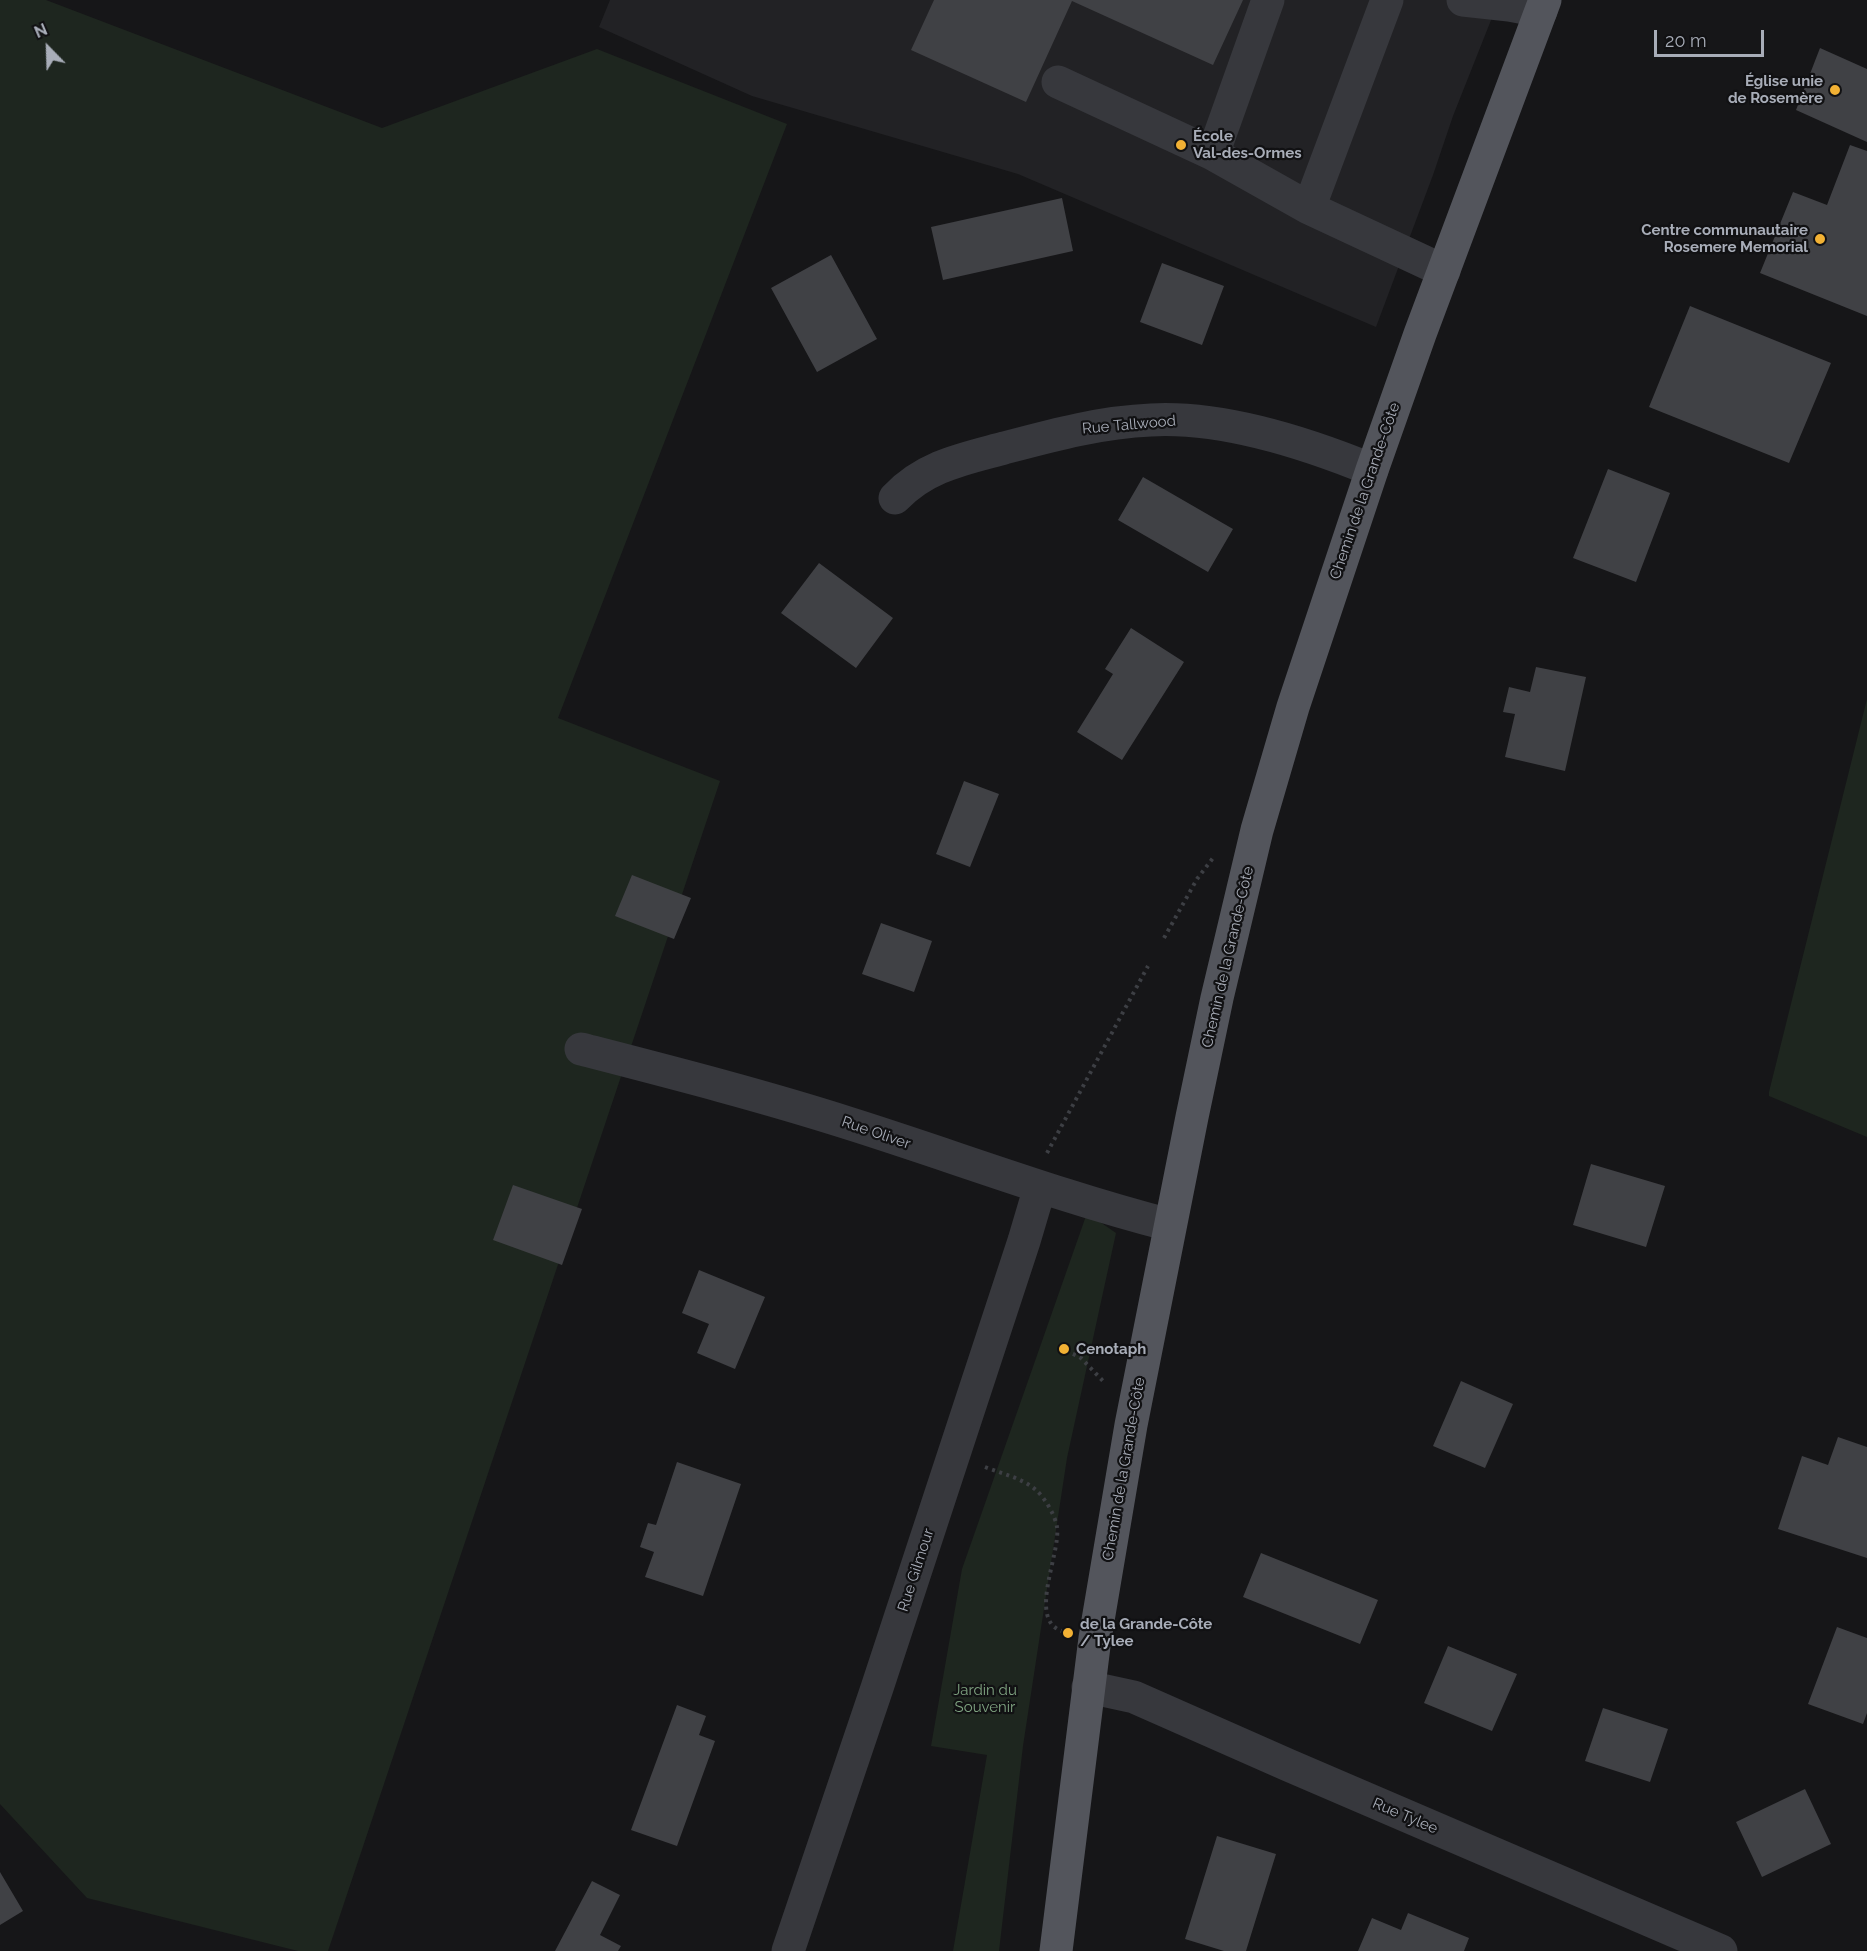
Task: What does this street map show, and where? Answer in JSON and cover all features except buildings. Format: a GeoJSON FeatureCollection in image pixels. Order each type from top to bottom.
{"type":"FeatureCollection","features":[{"type":"Feature","properties":{"kind":"main road","name":"Chemin de la Grande-Côte"},"geometry":{"type":"LineString","coordinates":[[1056,1951],[1088,1688],[1131,1425],[1217,998],[1257,830],[1293,707],[1372,470],[1443,271],[1543,6]]}},
{"type":"Feature","properties":{"kind":"street"},"geometry":{"type":"LineString","coordinates":[[1213,154],[1268,0]]}},
{"type":"Feature","properties":{"kind":"street"},"geometry":{"type":"LineString","coordinates":[[1309,208],[1387,0]]}},
{"type":"Feature","properties":{"kind":"street"},"geometry":{"type":"LineString","coordinates":[[1463,0],[1543,6]]}},
{"type":"Feature","properties":{"kind":"street"},"geometry":{"type":"LineString","coordinates":[[1058,82],[1213,154],[1309,208],[1443,271]]}},
{"type":"Feature","properties":{"kind":"street","name":"Rue Tallwood"},"geometry":{"type":"LineString","coordinates":[[895,498],[916,479],[930,471],[972,456],[1060,433],[1152,420],[1203,422],[1244,430],[1320,450],[1372,470]]}},
{"type":"Feature","properties":{"kind":"street","name":"Rue Oliver"},"geometry":{"type":"LineString","coordinates":[[580,1049],[1042,1172],[1121,1212],[1170,1225]]}},
{"type":"Feature","properties":{"kind":"street","name":"Rue Gilmour"},"geometry":{"type":"LineString","coordinates":[[788,1951],[1024,1241],[1042,1172]]}},
{"type":"Feature","properties":{"kind":"street","name":"Rue Tylee"},"geometry":{"type":"LineString","coordinates":[[1088,1688],[1134,1697],[1721,1951]]}},
{"type":"Feature","properties":{"kind":"path"},"geometry":{"type":"LineString","coordinates":[[1164,938],[1197,879],[1217,853]]}},
{"type":"Feature","properties":{"kind":"path"},"geometry":{"type":"LineString","coordinates":[[1042,1172],[1060,1127],[1148,966]]}},
{"type":"Feature","properties":{"kind":"path"},"geometry":{"type":"LineString","coordinates":[[1066,1351],[1080,1357],[1098,1378],[1106,1383]]}},
{"type":"Feature","properties":{"kind":"path"},"geometry":{"type":"LineString","coordinates":[[978,1465],[1029,1484],[1039,1492],[1055,1518],[1057,1537],[1048,1584],[1046,1610],[1052,1626],[1068,1634]]}},
{"type":"Feature","properties":{"kind":"shaded area","name":"École Val-des-Ormes"},"geometry":{"type":"Polygon","coordinates":[[[610,0],[1499,0],[1453,116],[1376,327],[1018,174],[752,96],[599,27],[610,0]]]}},
{"type":"Feature","properties":{"kind":"green space"},"geometry":{"type":"Polygon","coordinates":[[[0,0],[46,0],[382,128],[597,49],[787,124],[558,718],[720,781],[328,1951],[298,1951],[87,1898],[0,1804],[0,0]]]}},
{"type":"Feature","properties":{"kind":"green space"},"geometry":{"type":"Polygon","coordinates":[[[1867,699],[1867,1137],[1769,1096],[1769,1092],[1867,699]]]}},
{"type":"Feature","properties":{"kind":"green space","name":"Jardin du Souvenir"},"geometry":{"type":"Polygon","coordinates":[[[1087,1213],[1116,1233],[1067,1458],[1023,1746],[999,1951],[953,1951],[987,1755],[931,1746],[962,1569],[1087,1213]]]}},
{"type":"Feature","properties":{"kind":"place","name":"Église unie de Rosemère"},"geometry":{"type":"Point","coordinates":[1835,90]}},
{"type":"Feature","properties":{"kind":"place","name":"École Val-des-Ormes"},"geometry":{"type":"Point","coordinates":[1181,145]}},
{"type":"Feature","properties":{"kind":"place","name":"Centre communautaire Rosemere Memorial"},"geometry":{"type":"Point","coordinates":[1820,239]}},
{"type":"Feature","properties":{"kind":"place","name":"Cenotaph"},"geometry":{"type":"Point","coordinates":[1064,1349]}},
{"type":"Feature","properties":{"kind":"place","name":"de la Grande-Côte / Tylee"},"geometry":{"type":"Point","coordinates":[1068,1633]}}]}
